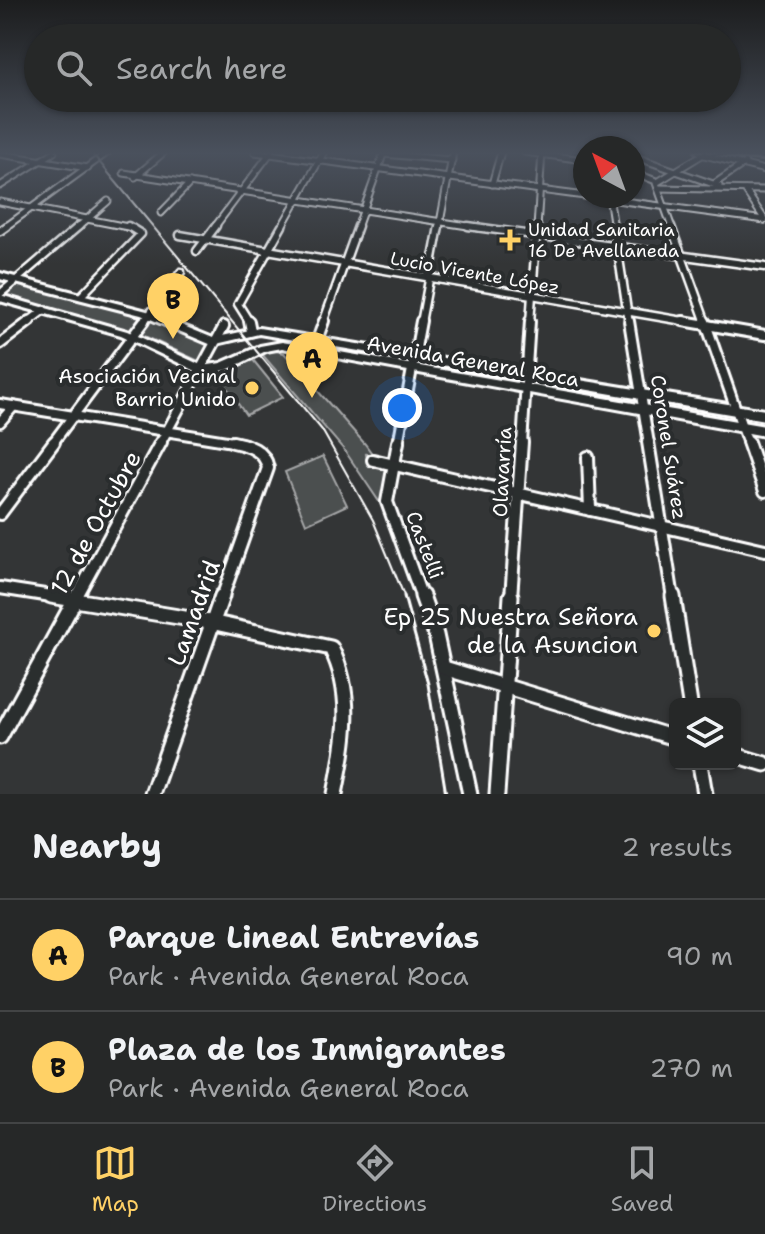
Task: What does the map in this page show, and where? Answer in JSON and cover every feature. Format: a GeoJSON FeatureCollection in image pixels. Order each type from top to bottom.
{"type":"FeatureCollection","features":[{"type":"Feature","properties":{"kind":"main road"},"geometry":{"type":"LineString","coordinates":[[0,276],[150,315],[216,343]]}},
{"type":"Feature","properties":{"kind":"main road"},"geometry":{"type":"LineString","coordinates":[[0,296],[133,336],[202,370]]}},
{"type":"Feature","properties":{"kind":"main road","name":"Avenida General Roca"},"geometry":{"type":"LineString","coordinates":[[216,343],[251,331],[413,369],[765,431]]}},
{"type":"Feature","properties":{"kind":"main road","name":"Avenida General Roca"},"geometry":{"type":"LineString","coordinates":[[202,370],[223,367],[269,346],[316,345],[416,356],[765,415]]}},
{"type":"Feature","properties":{"kind":"street"},"geometry":{"type":"LineString","coordinates":[[0,231],[59,189]]}},
{"type":"Feature","properties":{"kind":"street"},"geometry":{"type":"LineString","coordinates":[[161,213],[184,189]]}},
{"type":"Feature","properties":{"kind":"street"},"geometry":{"type":"LineString","coordinates":[[229,189],[618,249],[765,267]]}},
{"type":"Feature","properties":{"kind":"street"},"geometry":{"type":"LineString","coordinates":[[251,331],[250,322],[238,304],[304,189]]}},
{"type":"Feature","properties":{"kind":"street"},"geometry":{"type":"LineString","coordinates":[[316,345],[372,189]]}},
{"type":"Feature","properties":{"kind":"street","name":"Castelli"},"geometry":{"type":"LineString","coordinates":[[446,189],[387,502],[429,610],[470,794]]}},
{"type":"Feature","properties":{"kind":"street"},"geometry":{"type":"LineString","coordinates":[[531,189],[573,194]]}},
{"type":"Feature","properties":{"kind":"street"},"geometry":{"type":"LineString","coordinates":[[659,189],[765,491]]}},
{"type":"Feature","properties":{"kind":"street"},"geometry":{"type":"LineString","coordinates":[[726,189],[765,190]]}},
{"type":"Feature","properties":{"kind":"street","name":"Olavarría"},"geometry":{"type":"LineString","coordinates":[[497,794],[520,493],[538,190]]}},
{"type":"Feature","properties":{"kind":"street"},"geometry":{"type":"LineString","coordinates":[[745,190],[765,220]]}},
{"type":"Feature","properties":{"kind":"street"},"geometry":{"type":"LineString","coordinates":[[197,251],[242,191]]}},
{"type":"Feature","properties":{"kind":"street"},"geometry":{"type":"LineString","coordinates":[[0,296],[108,201]]}},
{"type":"Feature","properties":{"kind":"street"},"geometry":{"type":"LineString","coordinates":[[0,202],[134,226],[140,231],[141,234],[81,296]]}},
{"type":"Feature","properties":{"kind":"street"},"geometry":{"type":"LineString","coordinates":[[645,203],[765,220]]}},
{"type":"Feature","properties":{"kind":"street","name":"Coronel Suárez"},"geometry":{"type":"LineString","coordinates":[[611,208],[689,698]]}},
{"type":"Feature","properties":{"kind":"street","name":"Lucio Vicente López"},"geometry":{"type":"LineString","coordinates":[[180,235],[765,335]]}},
{"type":"Feature","properties":{"kind":"street"},"geometry":{"type":"LineString","coordinates":[[0,514],[181,272]]}},
{"type":"Feature","properties":{"kind":"street"},"geometry":{"type":"LineString","coordinates":[[0,344],[44,310]]}},
{"type":"Feature","properties":{"kind":"street","name":"12 de Octubre"},"geometry":{"type":"LineString","coordinates":[[0,737],[224,326]]}},
{"type":"Feature","properties":{"kind":"street"},"geometry":{"type":"LineString","coordinates":[[0,404],[168,432]]}},
{"type":"Feature","properties":{"kind":"street"},"geometry":{"type":"LineString","coordinates":[[0,422],[14,406]]}},
{"type":"Feature","properties":{"kind":"street","name":"Lamadrid"},"geometry":{"type":"LineString","coordinates":[[152,794],[268,468],[257,449],[251,445],[168,432]]}},
{"type":"Feature","properties":{"kind":"street"},"geometry":{"type":"LineString","coordinates":[[588,457],[590,510]]}},
{"type":"Feature","properties":{"kind":"street"},"geometry":{"type":"LineString","coordinates":[[373,460],[765,550]]}},
{"type":"Feature","properties":{"kind":"street"},"geometry":{"type":"LineString","coordinates":[[0,588],[215,623],[331,648],[344,682],[348,712],[335,794]]}},
{"type":"Feature","properties":{"kind":"street"},"geometry":{"type":"LineString","coordinates":[[444,668],[669,736]]}},
{"type":"Feature","properties":{"kind":"street"},"geometry":{"type":"LineString","coordinates":[[741,757],[765,764]]}},
{"type":"Feature","properties":{"kind":"street"},"geometry":{"type":"LineString","coordinates":[[701,770],[705,794]]}},
{"type":"Feature","properties":{"kind":"shaded area"},"geometry":{"type":"Polygon","coordinates":[[[0,276],[150,315],[133,336],[0,298],[0,276]]]}},
{"type":"Feature","properties":{"kind":"shaded area"},"geometry":{"type":"Polygon","coordinates":[[[154,320],[209,345],[201,362],[140,334],[148,322],[154,320]]]}},
{"type":"Feature","properties":{"kind":"shaded area"},"geometry":{"type":"Polygon","coordinates":[[[272,350],[284,353],[365,444],[373,455],[366,454],[367,462],[383,465],[388,470],[380,503],[345,451],[261,353],[272,350]]]}},
{"type":"Feature","properties":{"kind":"shaded area","name":"Asociación Vecinal Barrio Unido"},"geometry":{"type":"Polygon","coordinates":[[[253,360],[283,397],[246,415],[218,375],[253,360]]]}},
{"type":"Feature","properties":{"kind":"shaded area"},"geometry":{"type":"Polygon","coordinates":[[[323,456],[347,505],[306,524],[285,472],[323,456]]]}},
{"type":"Feature","properties":{"kind":"railway"},"geometry":{"type":"LineString","coordinates":[[122,189],[322,430],[373,520],[405,598]]}},
{"type":"Feature","properties":{"kind":"railway"},"geometry":{"type":"LineString","coordinates":[[404,596],[428,684],[446,794]]}},
{"type":"Feature","properties":{"kind":"place","name":"Unidad Sanitaria 16 De Avellaneda"},"geometry":{"type":"Point","coordinates":[510,240]}},
{"type":"Feature","properties":{"kind":"place","name":"Plaza de los Inmigrantes"},"geometry":{"type":"Point","coordinates":[173,339]}},
{"type":"Feature","properties":{"kind":"place","name":"Asociación Vecinal Barrio Unido"},"geometry":{"type":"Point","coordinates":[252,388]}},
{"type":"Feature","properties":{"kind":"place","name":"Parque Lineal Entrevías"},"geometry":{"type":"Point","coordinates":[312,398]}},
{"type":"Feature","properties":{"kind":"place","name":"Ep 25 Nuestra Señora de la Asuncion"},"geometry":{"type":"Point","coordinates":[654,631]}}]}
